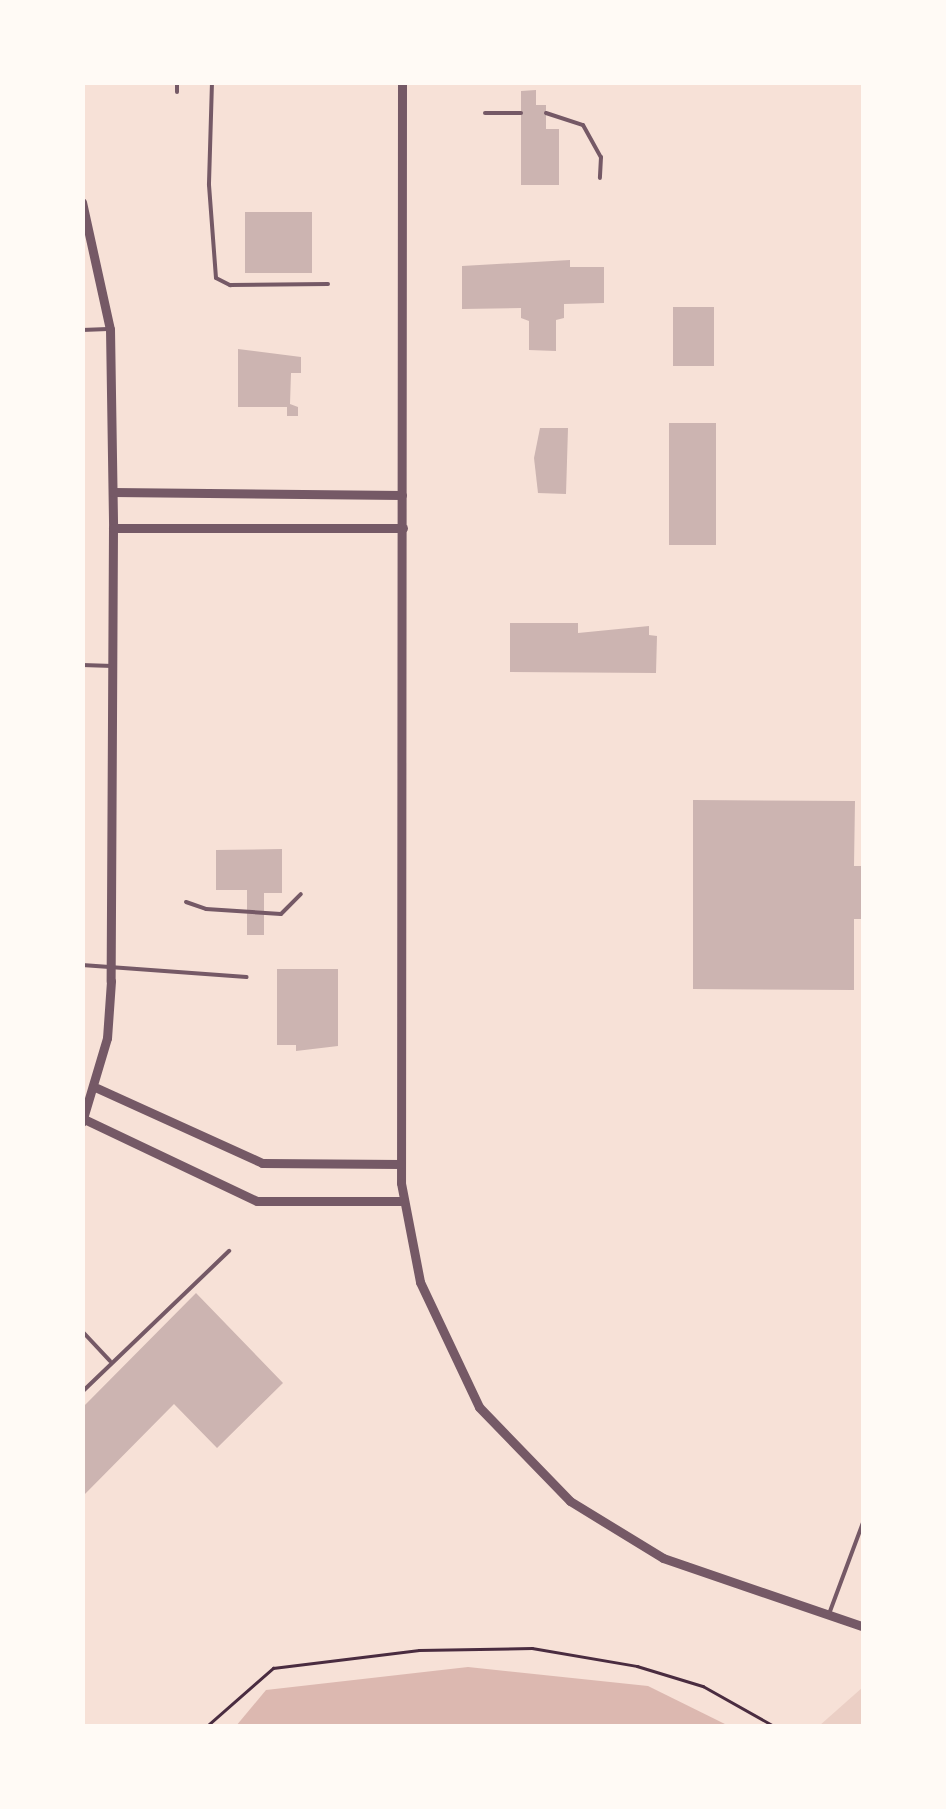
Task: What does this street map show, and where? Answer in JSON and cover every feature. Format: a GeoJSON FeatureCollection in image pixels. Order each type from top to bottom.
{"type":"FeatureCollection","features":[{"type":"Feature","properties":{"kind":"street"},"geometry":{"type":"LineString","coordinates":[[402,82],[402,1164],[404,1201],[420,1282],[448,1354],[479,1407],[518,1453],[570,1501],[663,1558],[864,1627]]}},
{"type":"Feature","properties":{"kind":"street"},"geometry":{"type":"LineString","coordinates":[[82,202],[110,329],[113,492],[111,968],[97,1088],[84,1121],[256,1201],[404,1201]]}},
{"type":"Feature","properties":{"kind":"street"},"geometry":{"type":"LineString","coordinates":[[113,492],[402,495]]}},
{"type":"Feature","properties":{"kind":"street"},"geometry":{"type":"LineString","coordinates":[[113,528],[403,528]]}},
{"type":"Feature","properties":{"kind":"street"},"geometry":{"type":"LineString","coordinates":[[97,1088],[262,1164],[402,1164]]}},
{"type":"Feature","properties":{"kind":"lane"},"geometry":{"type":"LineString","coordinates":[[177,82],[177,92]]}},
{"type":"Feature","properties":{"kind":"lane"},"geometry":{"type":"LineString","coordinates":[[212,82],[209,185],[216,278],[230,285],[328,284]]}},
{"type":"Feature","properties":{"kind":"lane"},"geometry":{"type":"LineString","coordinates":[[484,113],[522,113]]}},
{"type":"Feature","properties":{"kind":"lane"},"geometry":{"type":"LineString","coordinates":[[546,113],[583,125],[600,157],[600,178]]}},
{"type":"Feature","properties":{"kind":"lane"},"geometry":{"type":"LineString","coordinates":[[82,330],[110,329]]}},
{"type":"Feature","properties":{"kind":"lane"},"geometry":{"type":"LineString","coordinates":[[82,666],[113,666]]}},
{"type":"Feature","properties":{"kind":"lane"},"geometry":{"type":"LineString","coordinates":[[186,902],[206,910],[281,914],[300,894]]}},
{"type":"Feature","properties":{"kind":"lane"},"geometry":{"type":"LineString","coordinates":[[82,965],[247,977]]}},
{"type":"Feature","properties":{"kind":"lane"},"geometry":{"type":"LineString","coordinates":[[82,1392],[229,1251]]}},
{"type":"Feature","properties":{"kind":"lane"},"geometry":{"type":"LineString","coordinates":[[82,1331],[110,1361]]}},
{"type":"Feature","properties":{"kind":"lane"},"geometry":{"type":"LineString","coordinates":[[829,1614],[864,1520]]}},
{"type":"Feature","properties":{"kind":"path"},"geometry":{"type":"LineString","coordinates":[[207,1726],[273,1668],[419,1650],[532,1648],[637,1666],[703,1686],[774,1726]]}},
{"type":"Feature","properties":{"kind":"shaded area"},"geometry":{"type":"Polygon","coordinates":[[[468,1667],[648,1686],[729,1726],[236,1726],[266,1690],[468,1667]]]}},
{"type":"Feature","properties":{"kind":"shaded area"},"geometry":{"type":"Polygon","coordinates":[[[863,1687],[863,1726],[819,1726],[863,1687]]]}},
{"type":"Feature","properties":{"kind":"building"},"geometry":{"type":"Polygon","coordinates":[[[536,90],[536,105],[546,105],[546,129],[559,129],[559,185],[521,185],[521,91],[536,90]]]}},
{"type":"Feature","properties":{"kind":"building"},"geometry":{"type":"Polygon","coordinates":[[[245,212],[312,212],[312,273],[245,273],[245,212]]]}},
{"type":"Feature","properties":{"kind":"building"},"geometry":{"type":"Polygon","coordinates":[[[570,260],[570,267],[604,267],[604,303],[564,304],[564,318],[556,320],[556,351],[529,350],[529,321],[521,318],[521,308],[462,309],[462,266],[570,260]]]}},
{"type":"Feature","properties":{"kind":"building"},"geometry":{"type":"Polygon","coordinates":[[[673,307],[714,307],[714,366],[673,366],[673,307]]]}},
{"type":"Feature","properties":{"kind":"building"},"geometry":{"type":"Polygon","coordinates":[[[238,349],[301,357],[301,373],[291,373],[290,404],[298,407],[298,416],[287,416],[287,407],[238,407],[238,349]]]}},
{"type":"Feature","properties":{"kind":"building"},"geometry":{"type":"Polygon","coordinates":[[[669,423],[716,423],[716,545],[669,545],[669,423]]]}},
{"type":"Feature","properties":{"kind":"building"},"geometry":{"type":"Polygon","coordinates":[[[540,428],[568,428],[566,494],[538,493],[534,458],[540,428]]]}},
{"type":"Feature","properties":{"kind":"building"},"geometry":{"type":"Polygon","coordinates":[[[510,623],[578,623],[578,633],[649,626],[649,635],[657,636],[656,673],[510,672],[510,623]]]}},
{"type":"Feature","properties":{"kind":"building"},"geometry":{"type":"Polygon","coordinates":[[[693,800],[855,801],[854,866],[864,866],[864,919],[854,919],[854,990],[693,989],[693,800]]]}},
{"type":"Feature","properties":{"kind":"building"},"geometry":{"type":"Polygon","coordinates":[[[282,849],[282,893],[264,893],[264,935],[247,935],[247,890],[216,890],[216,850],[282,849]]]}},
{"type":"Feature","properties":{"kind":"building"},"geometry":{"type":"Polygon","coordinates":[[[277,969],[338,969],[338,1046],[296,1051],[296,1045],[277,1045],[277,969]]]}},
{"type":"Feature","properties":{"kind":"building"},"geometry":{"type":"Polygon","coordinates":[[[196,1293],[283,1383],[217,1448],[174,1404],[82,1497],[82,1408],[196,1293]]]}}]}
